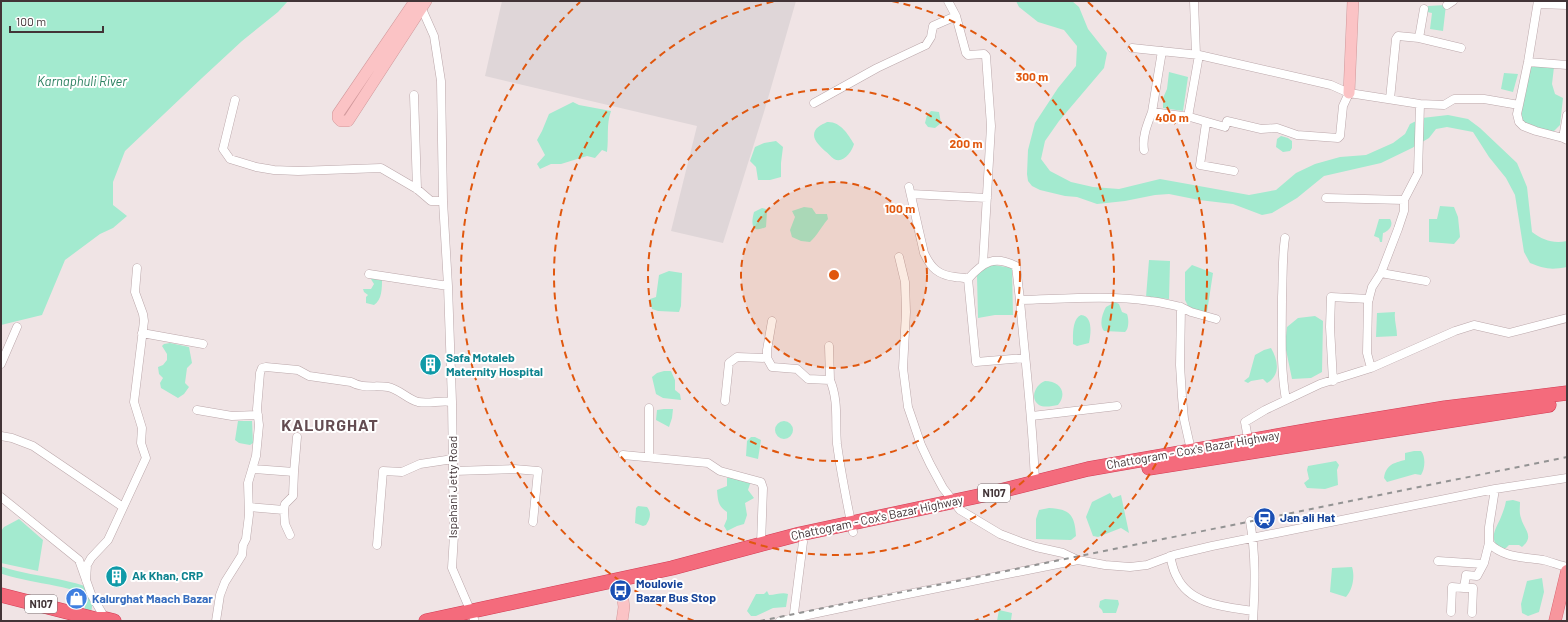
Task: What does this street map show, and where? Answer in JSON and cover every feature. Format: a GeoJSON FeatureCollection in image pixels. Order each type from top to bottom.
{"type":"FeatureCollection","features":[{"type":"Feature","properties":{"kind":"highway","name":"Chattogram - Cox's Bazar Highway"},"geometry":{"type":"LineString","coordinates":[[621,582],[761,544],[957,506],[1249,445],[1445,408],[1567,393]]}},
{"type":"Feature","properties":{"kind":"highway","name":"Chattogram - Cox's Bazar Highway"},"geometry":{"type":"LineString","coordinates":[[957,506],[1088,469],[1191,450],[1379,432],[1567,402]]}},
{"type":"Feature","properties":{"kind":"highway","name":"Chattogram - Cox's Bazar Highway"},"geometry":{"type":"LineString","coordinates":[[426,621],[470,617],[803,542],[852,527]]}},
{"type":"Feature","properties":{"kind":"highway","name":"N107"},"geometry":{"type":"LineString","coordinates":[[1,594],[104,620]]}},
{"type":"Feature","properties":{"kind":"main road"},"geometry":{"type":"LineString","coordinates":[[1349,93],[1353,1]]}},
{"type":"Feature","properties":{"kind":"main road"},"geometry":{"type":"LineString","coordinates":[[421,4],[348,121],[341,121],[338,118],[338,114],[421,4]]}},
{"type":"Feature","properties":{"kind":"main road"},"geometry":{"type":"LineString","coordinates":[[1555,621],[1563,609],[1567,571]]}},
{"type":"Feature","properties":{"kind":"main road"},"geometry":{"type":"LineString","coordinates":[[621,582],[624,607],[622,621]]}},
{"type":"Feature","properties":{"kind":"street"},"geometry":{"type":"LineString","coordinates":[[948,1],[956,16],[966,53],[968,55],[984,54],[986,56],[991,126],[983,264]]}},
{"type":"Feature","properties":{"kind":"street"},"geometry":{"type":"LineString","coordinates":[[1188,117],[1198,55],[1194,1]]}},
{"type":"Feature","properties":{"kind":"street"},"geometry":{"type":"LineString","coordinates":[[1567,5],[1538,2],[1528,62],[1517,114],[1519,122],[1524,126],[1565,139],[1567,115]]}},
{"type":"Feature","properties":{"kind":"street","name":"Ispahani Jetty Road"},"geometry":{"type":"LineString","coordinates":[[421,4],[434,36],[441,81],[443,201],[448,286],[454,471],[454,535],[452,568],[470,617]]}},
{"type":"Feature","properties":{"kind":"street"},"geometry":{"type":"LineString","coordinates":[[1419,38],[1424,9]]}},
{"type":"Feature","properties":{"kind":"street"},"geometry":{"type":"LineString","coordinates":[[814,103],[877,68],[926,45],[931,37],[932,26],[956,16]]}},
{"type":"Feature","properties":{"kind":"street"},"geometry":{"type":"LineString","coordinates":[[1390,100],[1396,39],[1398,36],[1419,38],[1461,48]]}},
{"type":"Feature","properties":{"kind":"street"},"geometry":{"type":"LineString","coordinates":[[1132,48],[1198,55],[1330,85],[1349,93],[1390,100],[1420,104],[1444,105],[1454,99],[1484,99],[1518,105]]}},
{"type":"Feature","properties":{"kind":"street"},"geometry":{"type":"LineString","coordinates":[[1144,150],[1143,143],[1152,112],[1162,51]]}},
{"type":"Feature","properties":{"kind":"street"},"geometry":{"type":"LineString","coordinates":[[1528,62],[1567,65]]}},
{"type":"Feature","properties":{"kind":"street"},"geometry":{"type":"LineString","coordinates":[[1152,112],[1188,117],[1225,127],[1227,121],[1260,129],[1277,128],[1297,135],[1338,138],[1340,136],[1343,106],[1349,93]]}},
{"type":"Feature","properties":{"kind":"street"},"geometry":{"type":"LineString","coordinates":[[414,95],[417,189]]}},
{"type":"Feature","properties":{"kind":"street"},"geometry":{"type":"LineString","coordinates":[[235,100],[223,149],[230,159],[256,167],[274,170],[298,171],[381,168],[417,189],[431,201],[443,201]]}},
{"type":"Feature","properties":{"kind":"street"},"geometry":{"type":"LineString","coordinates":[[1371,368],[1367,353],[1367,313],[1369,299],[1372,287],[1381,273],[1398,229],[1404,211],[1404,200],[1418,173],[1420,104]]}},
{"type":"Feature","properties":{"kind":"street"},"geometry":{"type":"LineString","coordinates":[[1206,123],[1200,165],[1234,171]]}},
{"type":"Feature","properties":{"kind":"street"},"geometry":{"type":"LineString","coordinates":[[968,279],[937,272],[928,262],[924,253],[910,190],[987,198]]}},
{"type":"Feature","properties":{"kind":"street"},"geometry":{"type":"LineString","coordinates":[[1326,198],[1404,200]]}},
{"type":"Feature","properties":{"kind":"street"},"geometry":{"type":"LineString","coordinates":[[1285,238],[1282,265],[1282,325],[1283,371],[1286,400]]}},
{"type":"Feature","properties":{"kind":"street"},"geometry":{"type":"LineString","coordinates":[[899,257],[905,282],[906,312],[903,368],[908,407],[921,445],[943,488],[957,506],[1000,534],[1036,547],[1063,553],[1078,560],[1105,565],[1130,567],[1147,565],[1170,556],[1212,546],[1495,489],[1567,478]]}},
{"type":"Feature","properties":{"kind":"street"},"geometry":{"type":"LineString","coordinates":[[968,279],[983,264],[1005,260],[1016,266],[1032,416],[1035,483]]}},
{"type":"Feature","properties":{"kind":"street"},"geometry":{"type":"LineString","coordinates":[[86,580],[87,565],[91,558],[108,540],[146,458],[142,443],[142,428],[134,402],[140,361],[143,314],[135,292],[137,268]]}},
{"type":"Feature","properties":{"kind":"street"},"geometry":{"type":"LineString","coordinates":[[1381,273],[1426,281]]}},
{"type":"Feature","properties":{"kind":"street"},"geometry":{"type":"LineString","coordinates":[[369,274],[448,286]]}},
{"type":"Feature","properties":{"kind":"street"},"geometry":{"type":"LineString","coordinates":[[968,279],[976,362],[1025,358]]}},
{"type":"Feature","properties":{"kind":"street"},"geometry":{"type":"LineString","coordinates":[[1333,381],[1330,327],[1331,297],[1369,299]]}},
{"type":"Feature","properties":{"kind":"street"},"geometry":{"type":"LineString","coordinates":[[1020,300],[1069,298],[1151,301],[1181,307],[1191,312],[1216,318]]}},
{"type":"Feature","properties":{"kind":"street"},"geometry":{"type":"LineString","coordinates":[[1181,307],[1180,365],[1182,397],[1184,419],[1191,450]]}},
{"type":"Feature","properties":{"kind":"street"},"geometry":{"type":"LineString","coordinates":[[1249,445],[1245,422],[1320,384],[1371,368],[1455,331],[1474,325],[1509,333],[1567,318]]}},
{"type":"Feature","properties":{"kind":"street"},"geometry":{"type":"LineString","coordinates":[[772,321],[767,358],[772,367],[797,369],[808,379],[830,380]]}},
{"type":"Feature","properties":{"kind":"street"},"geometry":{"type":"LineString","coordinates":[[1,364],[17,327]]}},
{"type":"Feature","properties":{"kind":"street"},"geometry":{"type":"LineString","coordinates":[[142,333],[203,344]]}},
{"type":"Feature","properties":{"kind":"street"},"geometry":{"type":"LineString","coordinates":[[829,346],[830,380],[835,401],[837,443],[852,527]]}},
{"type":"Feature","properties":{"kind":"street"},"geometry":{"type":"LineString","coordinates":[[725,401],[729,363],[737,357],[767,358]]}},
{"type":"Feature","properties":{"kind":"street"},"geometry":{"type":"LineString","coordinates":[[216,621],[220,595],[225,582],[242,555],[243,545],[246,539],[249,507],[248,483],[256,456],[257,408],[260,373],[262,368],[266,367],[298,370],[309,376],[351,382],[357,385],[386,386],[395,388],[418,402],[452,402]]}},
{"type":"Feature","properties":{"kind":"street"},"geometry":{"type":"LineString","coordinates":[[1032,416],[1117,406]]}},
{"type":"Feature","properties":{"kind":"street"},"geometry":{"type":"LineString","coordinates":[[649,408],[649,457]]}},
{"type":"Feature","properties":{"kind":"street"},"geometry":{"type":"LineString","coordinates":[[197,410],[232,416],[258,415]]}},
{"type":"Feature","properties":{"kind":"street"},"geometry":{"type":"LineString","coordinates":[[1,436],[12,438],[33,446],[123,507]]}},
{"type":"Feature","properties":{"kind":"street"},"geometry":{"type":"LineString","coordinates":[[290,535],[285,524],[284,510],[285,504],[293,496],[297,437]]}},
{"type":"Feature","properties":{"kind":"street"},"geometry":{"type":"LineString","coordinates":[[623,455],[708,463],[720,471],[761,482],[763,488],[761,544]]}},
{"type":"Feature","properties":{"kind":"street"},"geometry":{"type":"LineString","coordinates":[[377,545],[383,471],[402,472],[420,464],[453,459]]}},
{"type":"Feature","properties":{"kind":"street"},"geometry":{"type":"LineString","coordinates":[[253,469],[294,472]]}},
{"type":"Feature","properties":{"kind":"street"},"geometry":{"type":"LineString","coordinates":[[454,471],[514,469],[538,471],[533,522]]}},
{"type":"Feature","properties":{"kind":"street"},"geometry":{"type":"LineString","coordinates":[[1464,588],[1466,575],[1477,576],[1483,564],[1489,543],[1489,527],[1495,489]]}},
{"type":"Feature","properties":{"kind":"street"},"geometry":{"type":"LineString","coordinates":[[1,496],[79,560],[86,580],[104,620]]}},
{"type":"Feature","properties":{"kind":"street"},"geometry":{"type":"LineString","coordinates":[[249,507],[284,510]]}},
{"type":"Feature","properties":{"kind":"street"},"geometry":{"type":"LineString","coordinates":[[1250,521],[1256,569],[1253,621]]}},
{"type":"Feature","properties":{"kind":"street"},"geometry":{"type":"LineString","coordinates":[[793,620],[803,542]]}},
{"type":"Feature","properties":{"kind":"street"},"geometry":{"type":"LineString","coordinates":[[1489,543],[1494,549],[1512,556],[1545,560],[1567,567]]}},
{"type":"Feature","properties":{"kind":"street"},"geometry":{"type":"LineString","coordinates":[[1170,556],[1177,578],[1193,595],[1204,601],[1225,607],[1253,611]]}},
{"type":"Feature","properties":{"kind":"street"},"geometry":{"type":"LineString","coordinates":[[780,621],[793,620],[898,596],[1078,560]]}},
{"type":"Feature","properties":{"kind":"street"},"geometry":{"type":"LineString","coordinates":[[1438,562],[1483,564]]}},
{"type":"Feature","properties":{"kind":"street"},"geometry":{"type":"LineString","coordinates":[[1451,612],[1452,587],[1473,588],[1472,613]]}},
{"type":"Feature","properties":{"kind":"shaded area"},"geometry":{"type":"Polygon","coordinates":[[[502,1],[796,1],[764,112],[723,243],[671,231],[697,126],[485,76],[502,1]]]}},
{"type":"Feature","properties":{"kind":"water","name":"Karnaphuli River"},"geometry":{"type":"Polygon","coordinates":[[[1,1],[288,1],[278,12],[242,41],[125,151],[113,182],[113,205],[127,216],[113,228],[100,234],[65,260],[42,315],[1,325],[1,1]]]}},
{"type":"Feature","properties":{"kind":"water"},"geometry":{"type":"Polygon","coordinates":[[[1016,1],[1072,1],[1079,7],[1088,29],[1107,53],[1104,68],[1059,121],[1045,141],[1041,159],[1050,171],[1071,182],[1093,187],[1119,189],[1160,179],[1249,195],[1276,190],[1296,173],[1315,164],[1340,157],[1366,155],[1393,143],[1405,134],[1410,124],[1422,118],[1448,115],[1468,119],[1480,128],[1517,163],[1527,187],[1532,232],[1548,241],[1567,241],[1567,267],[1548,268],[1530,263],[1524,252],[1515,195],[1506,178],[1489,157],[1473,132],[1447,127],[1436,129],[1429,138],[1381,163],[1324,176],[1297,198],[1272,213],[1262,215],[1233,204],[1199,200],[1169,194],[1097,204],[1077,197],[1065,196],[1040,190],[1032,186],[1028,181],[1028,150],[1035,123],[1058,88],[1076,66],[1077,46],[1064,30],[1038,22],[1019,7],[1016,1]]]}},
{"type":"Feature","properties":{"kind":"water"},"geometry":{"type":"Polygon","coordinates":[[[1446,5],[1443,31],[1430,29],[1432,13],[1427,12],[1428,6],[1446,5]]]}},
{"type":"Feature","properties":{"kind":"water"},"geometry":{"type":"Polygon","coordinates":[[[1530,65],[1554,67],[1552,84],[1555,94],[1563,98],[1560,125],[1552,133],[1531,127],[1521,120],[1530,65]]]}},
{"type":"Feature","properties":{"kind":"water"},"geometry":{"type":"Polygon","coordinates":[[[1169,72],[1188,77],[1183,111],[1163,108],[1163,98],[1167,89],[1169,72]]]}},
{"type":"Feature","properties":{"kind":"water"},"geometry":{"type":"Polygon","coordinates":[[[1504,73],[1518,74],[1513,92],[1501,89],[1504,73]]]}},
{"type":"Feature","properties":{"kind":"water"},"geometry":{"type":"Polygon","coordinates":[[[573,102],[579,105],[611,111],[607,152],[602,150],[595,158],[587,156],[561,164],[551,164],[540,169],[537,164],[545,155],[537,140],[549,114],[573,102]]]}},
{"type":"Feature","properties":{"kind":"water"},"geometry":{"type":"Polygon","coordinates":[[[931,111],[939,112],[941,123],[935,128],[928,127],[925,123],[927,115],[931,111]]]}},
{"type":"Feature","properties":{"kind":"water"},"geometry":{"type":"Polygon","coordinates":[[[827,122],[832,122],[840,126],[854,144],[849,154],[844,159],[834,159],[816,142],[814,133],[820,126],[827,122]]]}},
{"type":"Feature","properties":{"kind":"water"},"geometry":{"type":"Polygon","coordinates":[[[1281,136],[1292,141],[1292,148],[1290,151],[1283,152],[1276,147],[1277,139],[1281,136]]]}},
{"type":"Feature","properties":{"kind":"water"},"geometry":{"type":"Polygon","coordinates":[[[776,141],[783,147],[781,177],[770,180],[758,180],[756,167],[750,161],[755,147],[764,143],[776,141]]]}},
{"type":"Feature","properties":{"kind":"water"},"geometry":{"type":"Polygon","coordinates":[[[1440,206],[1454,207],[1458,217],[1460,237],[1454,244],[1429,242],[1429,219],[1437,219],[1440,206]]]}},
{"type":"Feature","properties":{"kind":"water"},"geometry":{"type":"Polygon","coordinates":[[[804,207],[812,208],[816,214],[827,214],[828,219],[810,242],[801,241],[792,237],[790,230],[795,217],[792,211],[804,207]]]}},
{"type":"Feature","properties":{"kind":"water"},"geometry":{"type":"Polygon","coordinates":[[[762,208],[766,209],[767,212],[766,227],[757,229],[753,226],[753,216],[754,212],[762,208]]]}},
{"type":"Feature","properties":{"kind":"water"},"geometry":{"type":"Polygon","coordinates":[[[1379,219],[1390,219],[1391,221],[1391,226],[1389,229],[1383,233],[1382,242],[1380,242],[1379,238],[1374,236],[1379,219]]]}},
{"type":"Feature","properties":{"kind":"water"},"geometry":{"type":"Polygon","coordinates":[[[1149,260],[1170,261],[1169,299],[1146,297],[1149,260]]]}},
{"type":"Feature","properties":{"kind":"water"},"geometry":{"type":"Polygon","coordinates":[[[994,265],[1012,268],[1013,315],[995,315],[978,318],[977,276],[981,268],[994,265]]]}},
{"type":"Feature","properties":{"kind":"water"},"geometry":{"type":"Polygon","coordinates":[[[1192,265],[1213,273],[1207,312],[1202,313],[1189,308],[1185,300],[1185,272],[1192,265]]]}},
{"type":"Feature","properties":{"kind":"water"},"geometry":{"type":"Polygon","coordinates":[[[669,271],[682,273],[681,306],[679,312],[658,311],[652,309],[650,299],[656,297],[659,275],[669,271]]]}},
{"type":"Feature","properties":{"kind":"water"},"geometry":{"type":"Polygon","coordinates":[[[369,276],[382,279],[382,290],[380,297],[374,305],[366,303],[366,297],[368,295],[363,289],[371,289],[374,284],[369,276]]]}},
{"type":"Feature","properties":{"kind":"water"},"geometry":{"type":"Polygon","coordinates":[[[1115,302],[1119,304],[1122,312],[1127,314],[1128,324],[1125,332],[1104,331],[1102,329],[1102,316],[1106,307],[1115,302]]]}},
{"type":"Feature","properties":{"kind":"water"},"geometry":{"type":"Polygon","coordinates":[[[1395,312],[1397,336],[1376,337],[1377,313],[1395,312]]]}},
{"type":"Feature","properties":{"kind":"water"},"geometry":{"type":"Polygon","coordinates":[[[1081,315],[1088,318],[1091,330],[1090,339],[1089,343],[1077,346],[1073,344],[1074,328],[1076,320],[1081,315]]]}},
{"type":"Feature","properties":{"kind":"water"},"geometry":{"type":"Polygon","coordinates":[[[1315,316],[1323,321],[1322,372],[1311,378],[1292,379],[1285,345],[1287,327],[1298,318],[1315,316]]]}},
{"type":"Feature","properties":{"kind":"water"},"geometry":{"type":"Polygon","coordinates":[[[170,343],[189,347],[192,363],[187,368],[185,383],[189,387],[184,394],[178,398],[161,388],[160,383],[163,378],[159,374],[158,367],[163,365],[167,360],[167,354],[162,346],[170,343]]]}},
{"type":"Feature","properties":{"kind":"water"},"geometry":{"type":"Polygon","coordinates":[[[1271,348],[1277,362],[1275,376],[1267,383],[1263,379],[1248,383],[1244,381],[1249,377],[1255,355],[1271,348]]]}},
{"type":"Feature","properties":{"kind":"water"},"geometry":{"type":"Polygon","coordinates":[[[671,371],[675,380],[675,390],[680,394],[681,400],[663,398],[656,394],[652,377],[657,373],[671,371]]]}},
{"type":"Feature","properties":{"kind":"water"},"geometry":{"type":"Polygon","coordinates":[[[1045,381],[1055,383],[1061,388],[1062,396],[1058,405],[1039,405],[1034,399],[1037,388],[1045,381]]]}},
{"type":"Feature","properties":{"kind":"water"},"geometry":{"type":"Polygon","coordinates":[[[673,409],[669,427],[656,420],[657,410],[673,409]]]}},
{"type":"Feature","properties":{"kind":"water"},"geometry":{"type":"Polygon","coordinates":[[[238,421],[252,421],[253,443],[250,445],[239,443],[235,440],[238,421]]]}},
{"type":"Feature","properties":{"kind":"water"},"geometry":{"type":"Polygon","coordinates":[[[784,421],[790,424],[793,430],[790,436],[784,439],[778,436],[775,430],[778,424],[784,421]]]}},
{"type":"Feature","properties":{"kind":"water"},"geometry":{"type":"Polygon","coordinates":[[[751,437],[761,440],[758,459],[746,456],[747,441],[751,437]]]}},
{"type":"Feature","properties":{"kind":"water"},"geometry":{"type":"Polygon","coordinates":[[[1421,451],[1424,456],[1424,466],[1421,475],[1415,474],[1387,482],[1384,478],[1388,467],[1405,460],[1405,453],[1421,451]]]}},
{"type":"Feature","properties":{"kind":"water"},"geometry":{"type":"Polygon","coordinates":[[[1336,461],[1339,465],[1337,470],[1338,485],[1325,489],[1307,488],[1304,483],[1309,479],[1307,470],[1308,466],[1336,461]]]}},
{"type":"Feature","properties":{"kind":"water"},"geometry":{"type":"Polygon","coordinates":[[[734,476],[751,481],[748,490],[754,498],[745,503],[747,515],[744,524],[727,531],[724,526],[727,519],[727,512],[719,503],[717,490],[727,486],[727,478],[734,476]]]}},
{"type":"Feature","properties":{"kind":"water"},"geometry":{"type":"Polygon","coordinates":[[[1110,493],[1113,498],[1121,495],[1129,533],[1121,528],[1098,537],[1093,536],[1086,517],[1092,502],[1110,493]]]}},
{"type":"Feature","properties":{"kind":"water"},"geometry":{"type":"Polygon","coordinates":[[[1513,500],[1520,502],[1520,516],[1528,533],[1528,540],[1522,547],[1519,545],[1509,545],[1502,549],[1497,546],[1494,534],[1506,501],[1513,500]]]}},
{"type":"Feature","properties":{"kind":"water"},"geometry":{"type":"Polygon","coordinates":[[[638,506],[647,507],[650,512],[649,520],[646,525],[643,526],[635,523],[636,508],[638,506]]]}},
{"type":"Feature","properties":{"kind":"water"},"geometry":{"type":"Polygon","coordinates":[[[1049,508],[1062,510],[1070,514],[1073,518],[1076,536],[1071,540],[1036,539],[1036,519],[1039,510],[1049,508]]]}},
{"type":"Feature","properties":{"kind":"water"},"geometry":{"type":"Polygon","coordinates":[[[19,519],[43,540],[38,571],[1,563],[1,531],[4,527],[19,519]]]}},
{"type":"Feature","properties":{"kind":"water"},"geometry":{"type":"Polygon","coordinates":[[[1352,567],[1353,582],[1346,597],[1330,592],[1332,568],[1352,567]]]}},
{"type":"Feature","properties":{"kind":"water"},"geometry":{"type":"Polygon","coordinates":[[[1542,578],[1544,592],[1539,612],[1528,616],[1522,613],[1521,604],[1527,581],[1542,578]]]}},
{"type":"Feature","properties":{"kind":"water"},"geometry":{"type":"Polygon","coordinates":[[[767,591],[769,595],[783,593],[788,594],[786,607],[773,608],[756,616],[751,616],[747,611],[756,594],[764,594],[767,591]]]}},
{"type":"Feature","properties":{"kind":"water"},"geometry":{"type":"Polygon","coordinates":[[[1105,599],[1118,600],[1119,604],[1116,613],[1103,613],[1099,607],[1100,601],[1105,599]]]}},
{"type":"Feature","properties":{"kind":"water"},"geometry":{"type":"Polygon","coordinates":[[[999,610],[1012,613],[1011,620],[997,621],[999,610]]]}},
{"type":"Feature","properties":{"kind":"waterway"},"geometry":{"type":"LineString","coordinates":[[1,570],[22,576],[67,584],[88,591],[90,596],[88,610]]}},
{"type":"Feature","properties":{"kind":"railway"},"geometry":{"type":"LineString","coordinates":[[760,621],[1567,457]]}},
{"type":"Feature","properties":{"kind":"place","name":"Safa Motaleb Maternity Hospital"},"geometry":{"type":"Point","coordinates":[431,365]}},
{"type":"Feature","properties":{"kind":"place","name":"Jan ali Hat"},"geometry":{"type":"Point","coordinates":[1265,518]}},
{"type":"Feature","properties":{"kind":"place","name":"Ak Khan, CRP"},"geometry":{"type":"Point","coordinates":[117,576]}},
{"type":"Feature","properties":{"kind":"place","name":"Moulovie Bazar Bus Stop"},"geometry":{"type":"Point","coordinates":[620,591]}},
{"type":"Feature","properties":{"kind":"place","name":"Kalurghat Maach Bazar"},"geometry":{"type":"Point","coordinates":[77,599]}},
{"type":"Feature","properties":{"kind":"district","name":"KALURGHAT"},"geometry":{"type":"Point","coordinates":[330,425]}}]}
